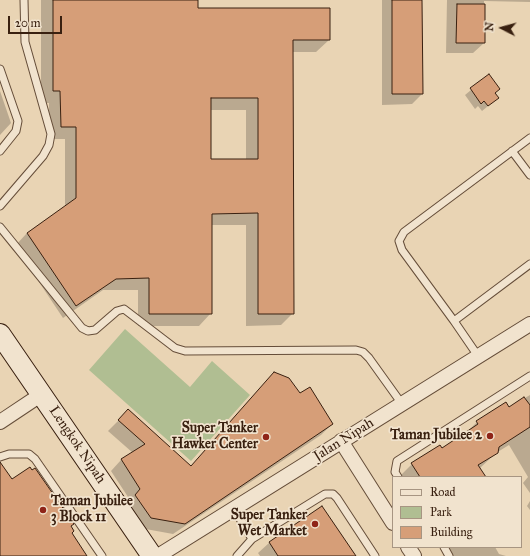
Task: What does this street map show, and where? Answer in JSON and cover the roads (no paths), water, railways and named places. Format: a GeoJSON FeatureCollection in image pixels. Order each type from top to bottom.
{"type":"FeatureCollection","features":[{"type":"Feature","properties":{"kind":"street","name":"Jalan Nipah"},"geometry":{"type":"LineString","coordinates":[[158,556],[530,324]]}},
{"type":"Feature","properties":{"kind":"street","name":"Lengkok Nipah"},"geometry":{"type":"LineString","coordinates":[[0,334],[152,556]]}},
{"type":"Feature","properties":{"kind":"street"},"geometry":{"type":"LineString","coordinates":[[0,422],[42,394]]}},
{"type":"Feature","properties":{"kind":"street"},"geometry":{"type":"LineString","coordinates":[[341,441],[392,521]]}},
{"type":"Feature","properties":{"kind":"lane"},"geometry":{"type":"LineString","coordinates":[[0,206],[43,156],[49,145],[52,134],[24,42],[24,0]]}},
{"type":"Feature","properties":{"kind":"lane"},"geometry":{"type":"LineString","coordinates":[[0,69],[18,121],[18,127],[0,151]]}},
{"type":"Feature","properties":{"kind":"lane"},"geometry":{"type":"LineString","coordinates":[[478,356],[402,250],[399,240],[404,232],[530,138]]}},
{"type":"Feature","properties":{"kind":"lane"},"geometry":{"type":"LineString","coordinates":[[512,151],[530,175]]}},
{"type":"Feature","properties":{"kind":"lane"},"geometry":{"type":"LineString","coordinates":[[0,227],[82,328],[88,331],[95,330],[117,311],[124,309],[176,348],[185,351],[356,350],[363,352],[369,358],[402,404]]}},
{"type":"Feature","properties":{"kind":"lane"},"geometry":{"type":"LineString","coordinates":[[454,321],[530,264]]}},
{"type":"Feature","properties":{"kind":"lane"},"geometry":{"type":"LineString","coordinates":[[397,476],[395,472],[397,460],[530,376]]}},
{"type":"Feature","properties":{"kind":"lane"},"geometry":{"type":"LineString","coordinates":[[0,457],[8,454],[30,454],[35,459],[102,556]]}},
{"type":"Feature","properties":{"kind":"lane"},"geometry":{"type":"LineString","coordinates":[[237,556],[252,539],[325,494],[333,494],[375,556]]}},
{"type":"Feature","properties":{"kind":"lane"},"geometry":{"type":"LineString","coordinates":[[234,509],[252,539]]}},
{"type":"Feature","properties":{"kind":"place","name":"Taman Jubilee 2"},"geometry":{"type":"Point","coordinates":[490,436]}},
{"type":"Feature","properties":{"kind":"place","name":"Super Tanker Hawker Center"},"geometry":{"type":"Point","coordinates":[266,437]}},
{"type":"Feature","properties":{"kind":"place","name":"Taman Jubilee 3 Block 11"},"geometry":{"type":"Point","coordinates":[43,510]}},
{"type":"Feature","properties":{"kind":"place","name":"Super Tanker Wet Market"},"geometry":{"type":"Point","coordinates":[315,524]}}]}
